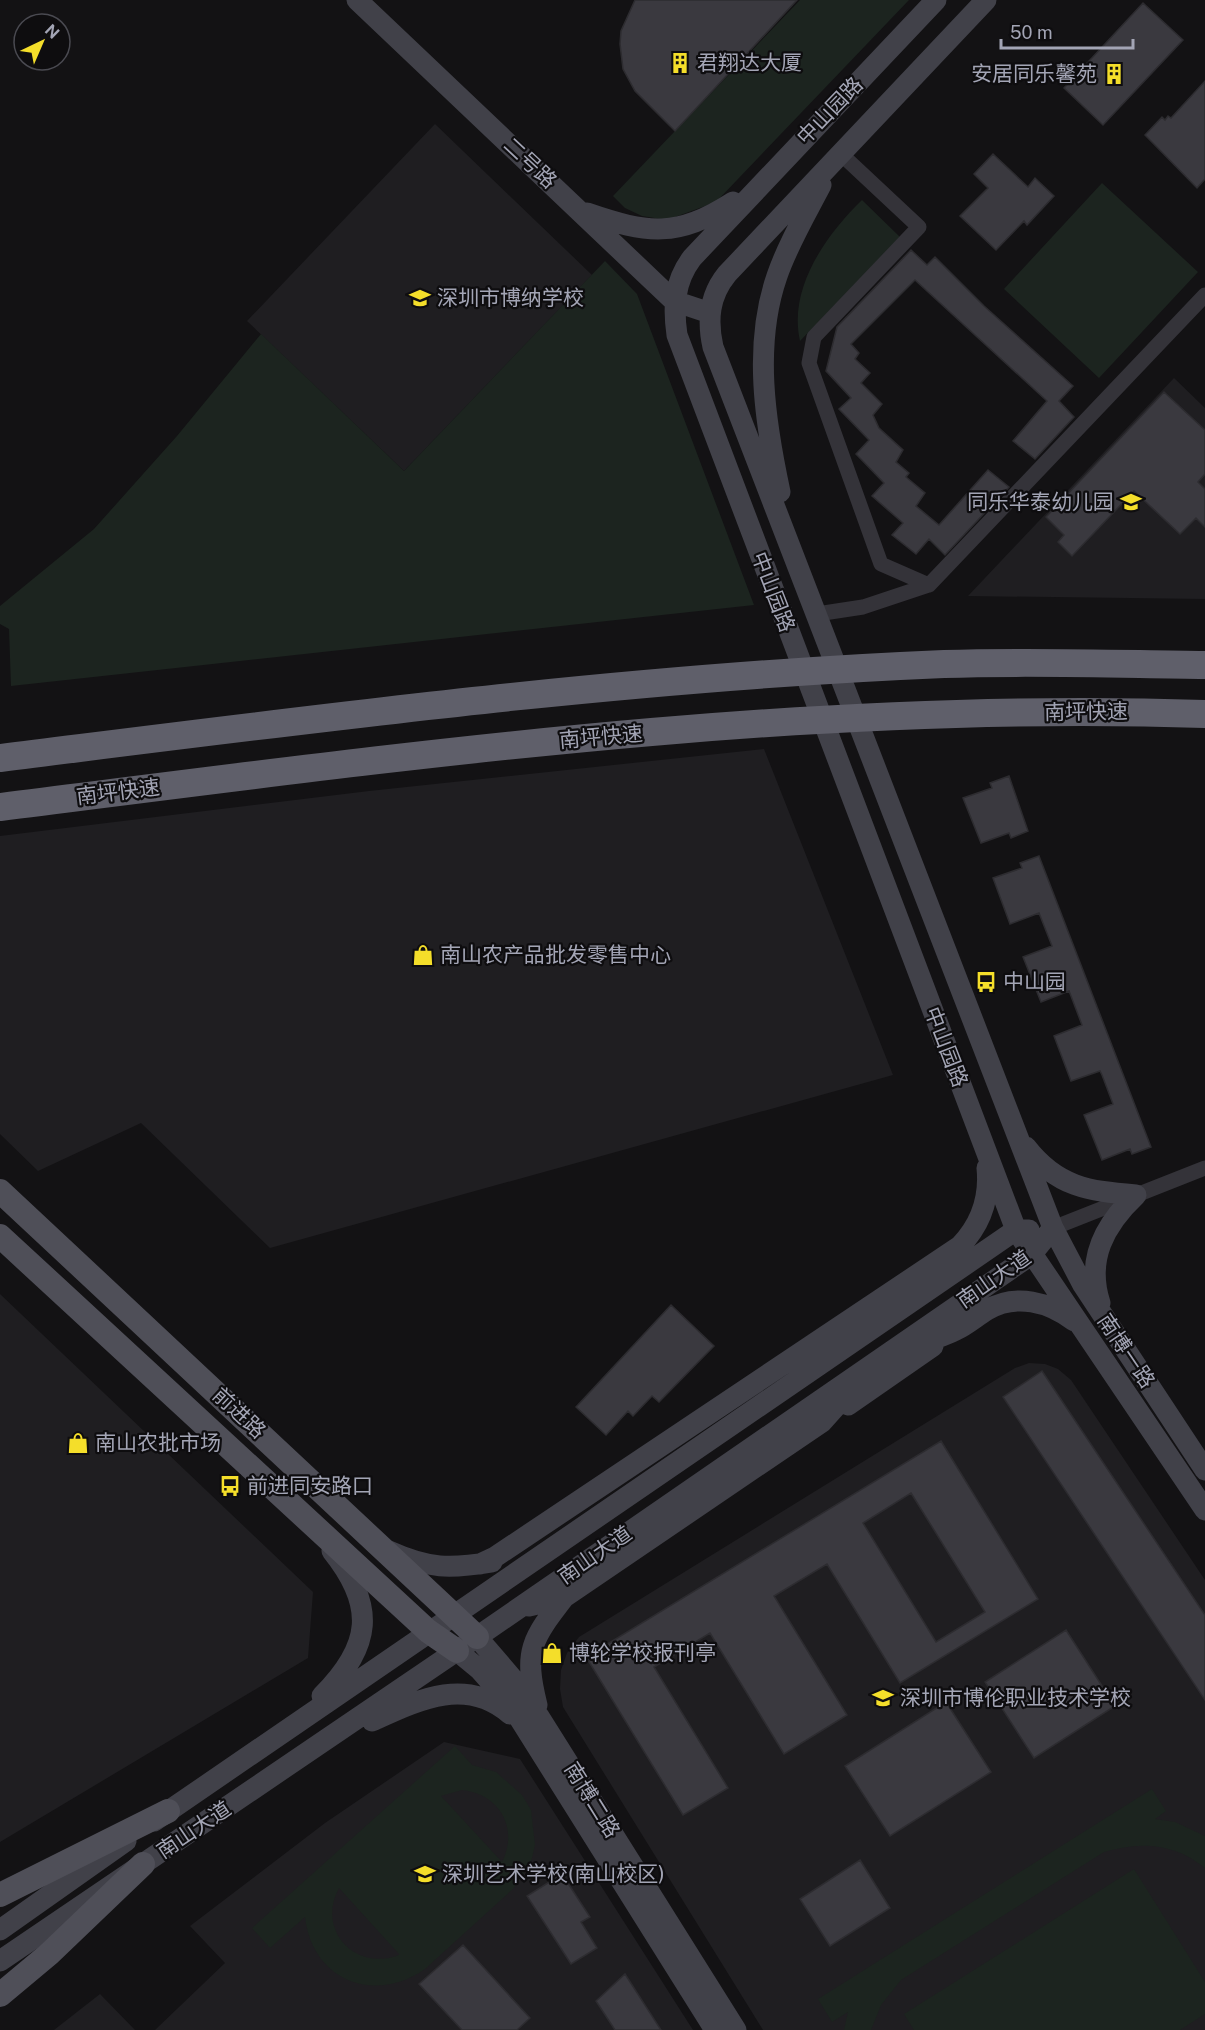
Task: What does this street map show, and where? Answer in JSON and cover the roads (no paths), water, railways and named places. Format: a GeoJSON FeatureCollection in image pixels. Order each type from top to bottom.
{"type":"FeatureCollection","features":[{"type":"Feature","properties":{"kind":"highway"},"geometry":{"type":"LineString","coordinates":[[0,758],[451,704],[727,677],[946,664],[1205,666]]}},
{"type":"Feature","properties":{"kind":"highway","name":"南坪快速"},"geometry":{"type":"LineString","coordinates":[[0,807],[456,751],[729,726],[957,714],[1143,711],[1205,714]]}},
{"type":"Feature","properties":{"kind":"main road","name":"二号路"},"geometry":{"type":"LineString","coordinates":[[357,0],[674,301],[710,314]]}},
{"type":"Feature","properties":{"kind":"main road","name":"中山园路"},"geometry":{"type":"LineString","coordinates":[[936,0],[684,268],[674,301],[677,335],[683,356],[1016,1230],[1094,1344]]}},
{"type":"Feature","properties":{"kind":"main road","name":"中山园路"},"geometry":{"type":"LineString","coordinates":[[986,0],[727,274],[712,298],[710,314],[713,347],[1053,1228]]}},
{"type":"Feature","properties":{"kind":"main road"},"geometry":{"type":"LineString","coordinates":[[796,560],[776,472],[768,420],[763,361],[765,332],[770,300],[778,274],[836,160]]}},
{"type":"Feature","properties":{"kind":"main road"},"geometry":{"type":"LineString","coordinates":[[579,211],[630,225],[673,229],[690,226],[706,219],[761,184]]}},
{"type":"Feature","properties":{"kind":"main road"},"geometry":{"type":"LineString","coordinates":[[1018,1135],[1037,1160],[1052,1174],[1071,1185],[1100,1192],[1136,1195]]}},
{"type":"Feature","properties":{"kind":"main road"},"geometry":{"type":"LineString","coordinates":[[480,1564],[571,1506],[960,1246],[974,1231],[981,1217],[988,1179],[985,1149]]}},
{"type":"Feature","properties":{"kind":"main road","name":"前进路"},"geometry":{"type":"LineString","coordinates":[[0,1191],[454,1613],[477,1637]]}},
{"type":"Feature","properties":{"kind":"main road"},"geometry":{"type":"LineString","coordinates":[[1110,1326],[1094,1282],[1094,1261],[1101,1240],[1111,1223],[1136,1195]]}},
{"type":"Feature","properties":{"kind":"main road","name":"南山大道"},"geometry":{"type":"LineString","coordinates":[[2,1928],[454,1613],[1016,1230],[1053,1228]]}},
{"type":"Feature","properties":{"kind":"main road","name":"南山大道"},"geometry":{"type":"LineString","coordinates":[[8,1955],[457,1651],[881,1356],[1031,1255],[1053,1228]]}},
{"type":"Feature","properties":{"kind":"main road","name":"南博一路"},"geometry":{"type":"LineString","coordinates":[[1053,1228],[1083,1286],[1205,1470]]}},
{"type":"Feature","properties":{"kind":"main road"},"geometry":{"type":"LineString","coordinates":[[960,1246],[1016,1230]]}},
{"type":"Feature","properties":{"kind":"main road","name":"前进路"},"geometry":{"type":"LineString","coordinates":[[0,1236],[428,1631],[457,1651]]}},
{"type":"Feature","properties":{"kind":"main road"},"geometry":{"type":"LineString","coordinates":[[519,1608],[563,1598],[957,1330],[989,1309],[1006,1302],[1021,1300],[1056,1309],[1073,1320],[1094,1344],[1205,1510]]}},
{"type":"Feature","properties":{"kind":"main road"},"geometry":{"type":"LineString","coordinates":[[758,1382],[831,1356],[870,1306]]}},
{"type":"Feature","properties":{"kind":"main road"},"geometry":{"type":"LineString","coordinates":[[822,1422],[881,1356],[957,1330]]}},
{"type":"Feature","properties":{"kind":"main road"},"geometry":{"type":"LineString","coordinates":[[386,1550],[429,1567],[456,1568],[543,1553],[571,1506]]}},
{"type":"Feature","properties":{"kind":"main road"},"geometry":{"type":"LineString","coordinates":[[293,1724],[325,1693],[344,1668],[363,1632],[364,1615],[359,1594],[346,1568],[305,1518]]}},
{"type":"Feature","properties":{"kind":"main road"},"geometry":{"type":"LineString","coordinates":[[317,1746],[414,1701],[449,1692],[466,1693],[488,1699],[533,1724],[530,1655],[535,1638],[546,1619],[597,1554]]}},
{"type":"Feature","properties":{"kind":"main road","name":"南博二路"},"geometry":{"type":"LineString","coordinates":[[477,1637],[513,1679],[533,1724],[715,2030]]}},
{"type":"Feature","properties":{"kind":"main road","name":"南博二路"},"geometry":{"type":"LineString","coordinates":[[457,1651],[533,1724],[736,2030]]}},
{"type":"Feature","properties":{"kind":"main road"},"geometry":{"type":"LineString","coordinates":[[0,1895],[168,1811]]}},
{"type":"Feature","properties":{"kind":"main road"},"geometry":{"type":"LineString","coordinates":[[0,1995],[49,1954],[143,1864]]}},
{"type":"Feature","properties":{"kind":"street"},"geometry":{"type":"LineString","coordinates":[[836,160],[919,227],[814,337],[809,363],[881,564],[929,585]]}},
{"type":"Feature","properties":{"kind":"street"},"geometry":{"type":"LineString","coordinates":[[817,614],[863,607],[929,585],[1205,295]]}},
{"type":"Feature","properties":{"kind":"street"},"geometry":{"type":"LineString","coordinates":[[1053,1228],[1205,1168]]}},
{"type":"Feature","properties":{"kind":"place","name":"君翔达大厦"},"geometry":{"type":"Point","coordinates":[680,63]}},
{"type":"Feature","properties":{"kind":"place","name":"安居同乐馨苑"},"geometry":{"type":"Point","coordinates":[1114,74]}},
{"type":"Feature","properties":{"kind":"place","name":"深圳市博纳学校"},"geometry":{"type":"Point","coordinates":[420,298]}},
{"type":"Feature","properties":{"kind":"place","name":"同乐华泰幼儿园"},"geometry":{"type":"Point","coordinates":[1131,502]}},
{"type":"Feature","properties":{"kind":"place","name":"南山农产品批发零售中心"},"geometry":{"type":"Point","coordinates":[423,955]}},
{"type":"Feature","properties":{"kind":"place","name":"中山园"},"geometry":{"type":"Point","coordinates":[986,982]}},
{"type":"Feature","properties":{"kind":"place","name":"南山农批市场"},"geometry":{"type":"Point","coordinates":[78,1443]}},
{"type":"Feature","properties":{"kind":"place","name":"前进同安路口"},"geometry":{"type":"Point","coordinates":[230,1486]}},
{"type":"Feature","properties":{"kind":"place","name":"博轮学校报刊亭"},"geometry":{"type":"Point","coordinates":[552,1653]}},
{"type":"Feature","properties":{"kind":"place","name":"深圳市博伦职业技术学校"},"geometry":{"type":"Point","coordinates":[883,1698]}},
{"type":"Feature","properties":{"kind":"place","name":"深圳艺术学校(南山校区)"},"geometry":{"type":"Point","coordinates":[425,1874]}}]}
